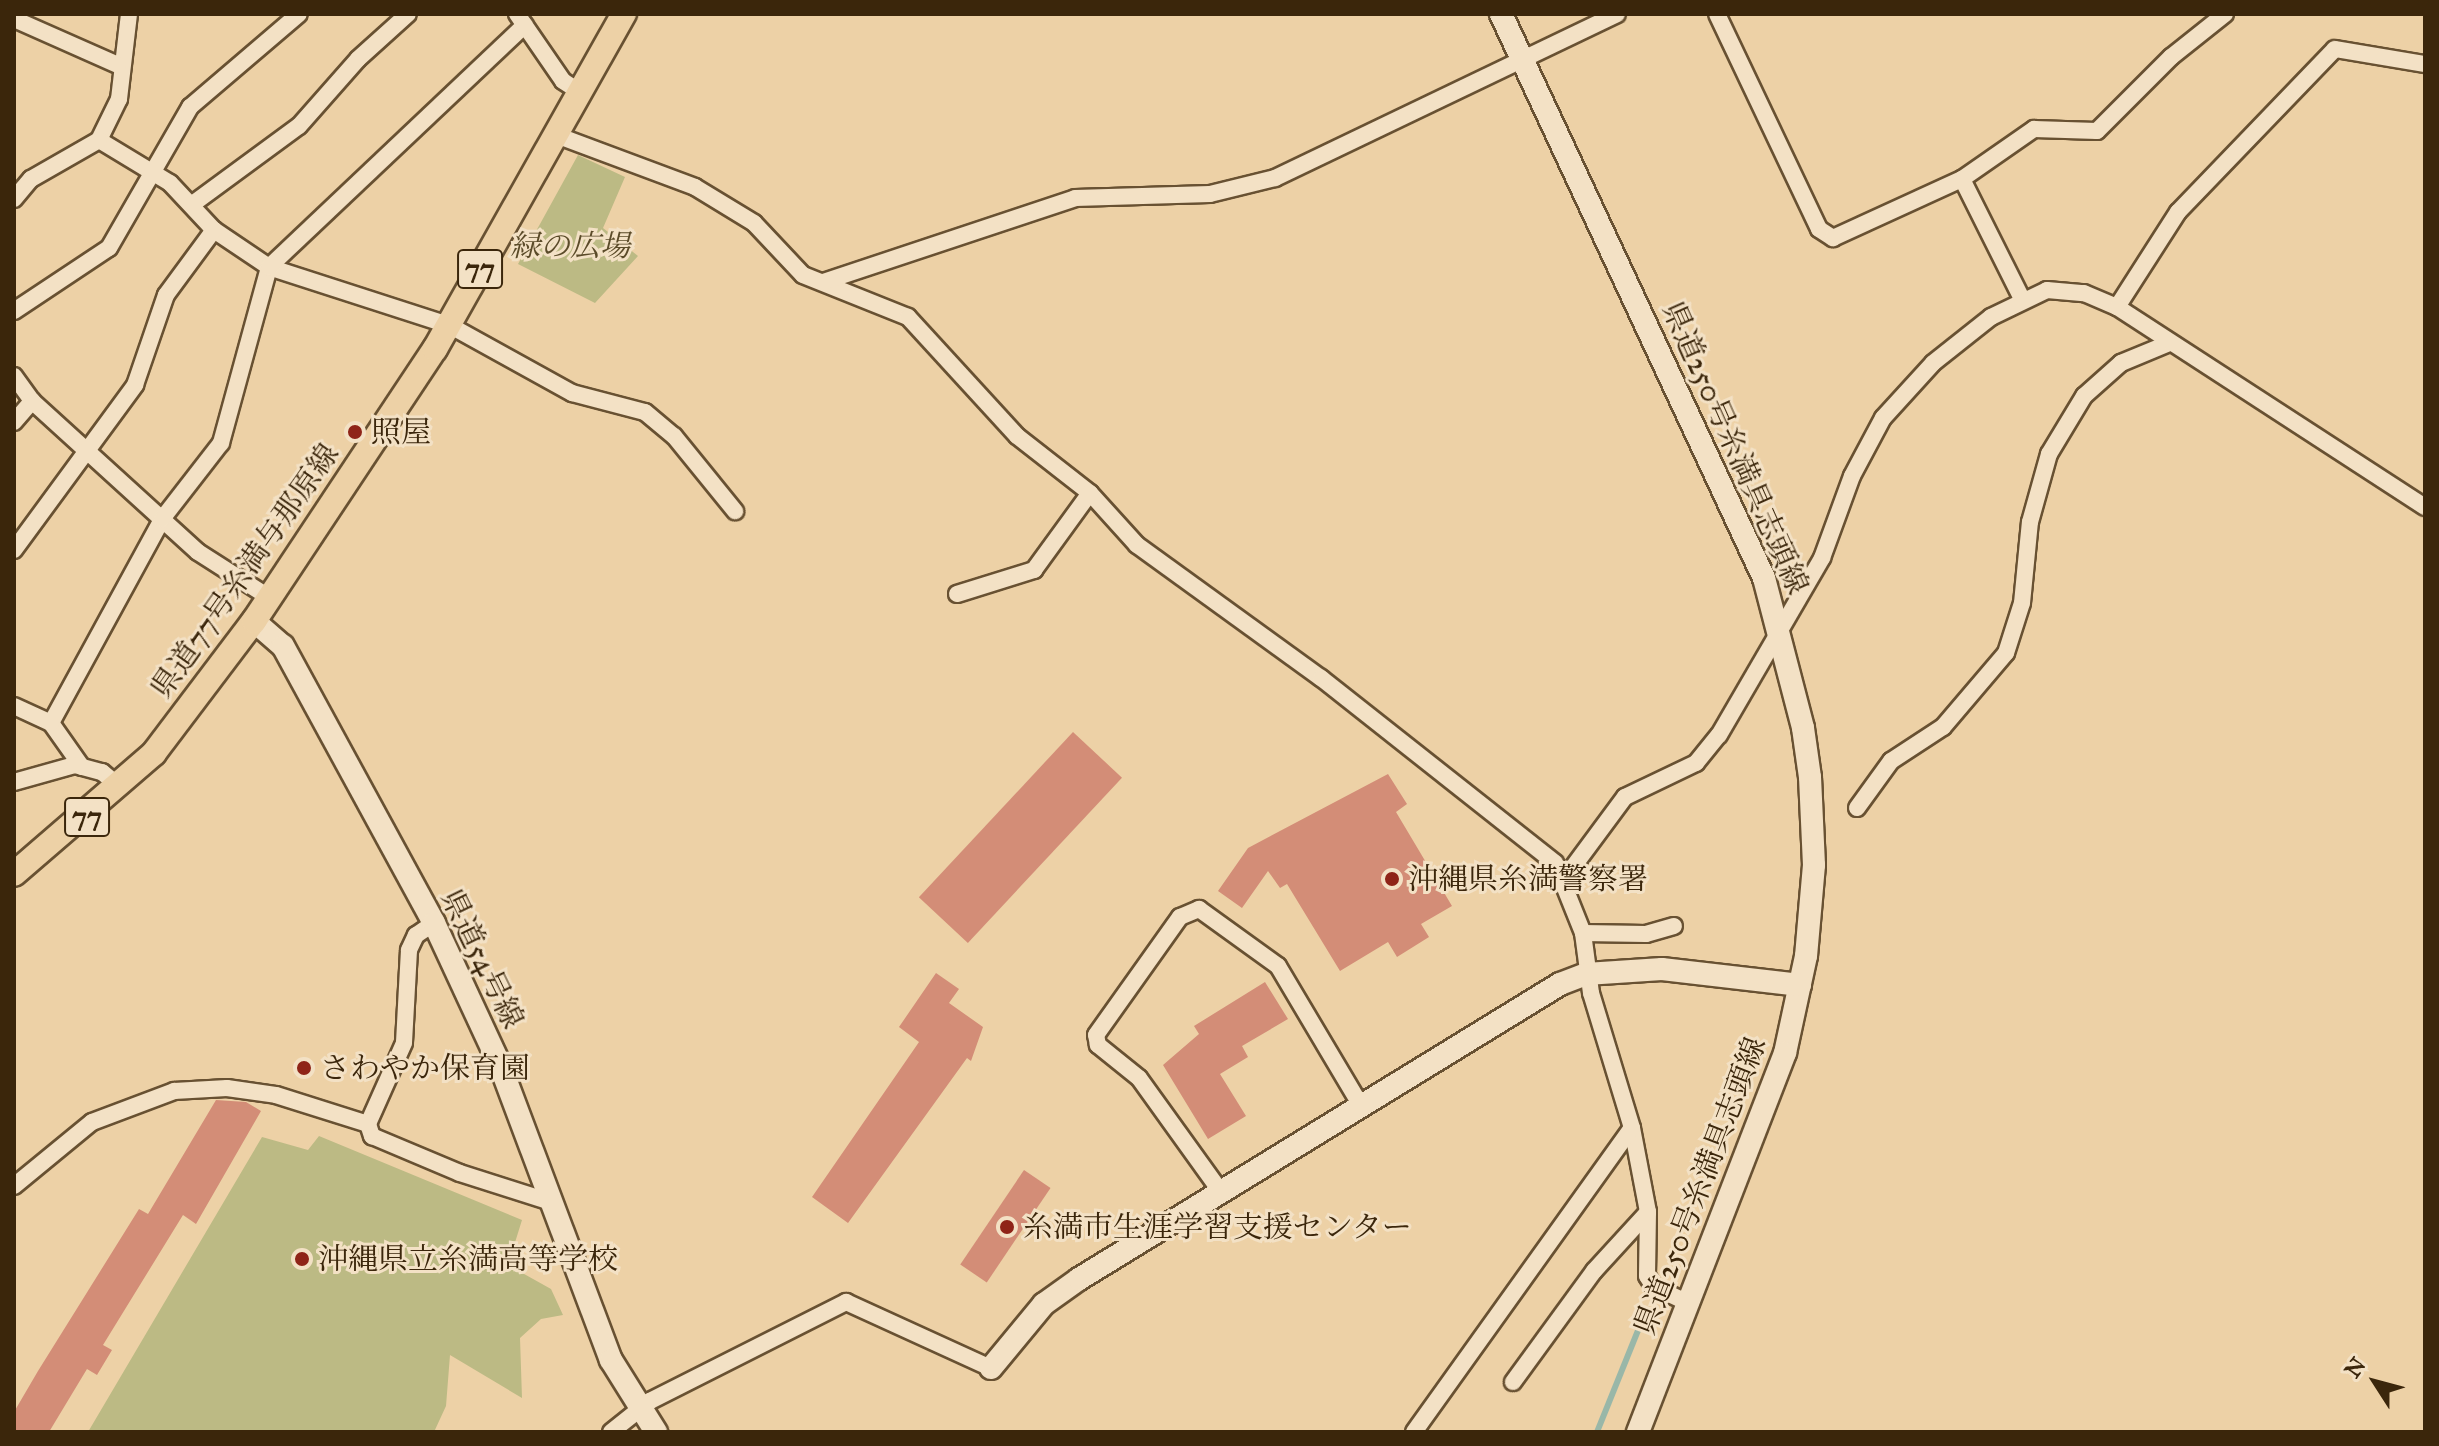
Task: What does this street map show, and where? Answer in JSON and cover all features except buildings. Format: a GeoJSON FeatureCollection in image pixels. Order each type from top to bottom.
{"type":"FeatureCollection","features":[{"type":"Feature","properties":{"kind":"main road","name":"県道77号糸満与那原線"},"geometry":{"type":"LineString","coordinates":[[14,874],[120,787],[180,721],[254,621],[449,325],[624,14]]}},
{"type":"Feature","properties":{"kind":"main road","name":"県道250号糸満具志頭線"},"geometry":{"type":"LineString","coordinates":[[1501,14],[1726,487],[1781,630],[1803,728],[1813,821],[1800,985],[1781,1067],[1638,1432]]}},
{"type":"Feature","properties":{"kind":"main road","name":"県道54号線"},"geometry":{"type":"LineString","coordinates":[[254,621],[283,646],[434,923],[500,1065],[611,1360],[656,1432]]}},
{"type":"Feature","properties":{"kind":"main road"},"geometry":{"type":"LineString","coordinates":[[991,1368],[1044,1304],[1530,999],[1586,974],[1674,970],[1800,985]]}},
{"type":"Feature","properties":{"kind":"street"},"geometry":{"type":"LineString","coordinates":[[14,199],[31,179],[99,140],[119,99],[118,65],[129,14]]}},
{"type":"Feature","properties":{"kind":"street"},"geometry":{"type":"LineString","coordinates":[[14,311],[109,248],[156,174],[190,107],[299,14]]}},
{"type":"Feature","properties":{"kind":"street"},"geometry":{"type":"LineString","coordinates":[[194,203],[299,126],[358,59],[408,14]]}},
{"type":"Feature","properties":{"kind":"street"},"geometry":{"type":"LineString","coordinates":[[823,282],[1075,198],[1210,194],[1275,178],[1617,14]]}},
{"type":"Feature","properties":{"kind":"street"},"geometry":{"type":"LineString","coordinates":[[1717,14],[1819,229],[1833,238],[1962,179],[2034,129],[2097,131],[2171,57],[2225,14]]}},
{"type":"Feature","properties":{"kind":"street"},"geometry":{"type":"LineString","coordinates":[[14,19],[118,65]]}},
{"type":"Feature","properties":{"kind":"street"},"geometry":{"type":"LineString","coordinates":[[51,723],[162,519],[221,443],[269,267],[521,20],[563,81],[580,92]]}},
{"type":"Feature","properties":{"kind":"street"},"geometry":{"type":"LineString","coordinates":[[2117,307],[2178,212],[2335,49],[2425,64]]}},
{"type":"Feature","properties":{"kind":"street"},"geometry":{"type":"LineString","coordinates":[[556,135],[695,187],[754,223],[803,275],[908,317],[1017,436],[1090,493],[1137,545],[1532,842],[1555,863],[1583,933],[1586,974],[1632,1128],[1648,1212],[1647,1276],[1662,1292],[1690,1304]]}},
{"type":"Feature","properties":{"kind":"street"},"geometry":{"type":"LineString","coordinates":[[99,140],[156,174],[194,203],[214,230],[269,267],[449,325],[572,393],[645,412],[674,436],[735,511]]}},
{"type":"Feature","properties":{"kind":"street"},"geometry":{"type":"LineString","coordinates":[[1962,179],[2023,301]]}},
{"type":"Feature","properties":{"kind":"street"},"geometry":{"type":"LineString","coordinates":[[14,550],[135,385],[166,295],[214,230]]}},
{"type":"Feature","properties":{"kind":"street"},"geometry":{"type":"LineString","coordinates":[[1562,882],[1625,797],[1696,763],[1735,712],[1822,558],[1852,476],[1883,418],[1933,363],[1991,317],[2047,290],[2084,293],[2117,307],[2167,344],[2425,507]]}},
{"type":"Feature","properties":{"kind":"street"},"geometry":{"type":"LineString","coordinates":[[1857,808],[1891,761],[1943,727],[2006,653],[2022,603],[2030,522],[2049,454],[2084,396],[2121,363],[2167,344]]}},
{"type":"Feature","properties":{"kind":"street"},"geometry":{"type":"LineString","coordinates":[[14,376],[32,401],[198,552],[270,598]]}},
{"type":"Feature","properties":{"kind":"street"},"geometry":{"type":"LineString","coordinates":[[14,422],[32,401]]}},
{"type":"Feature","properties":{"kind":"street"},"geometry":{"type":"LineString","coordinates":[[957,594],[1034,570],[1090,493]]}},
{"type":"Feature","properties":{"kind":"street"},"geometry":{"type":"LineString","coordinates":[[14,706],[51,723],[82,767],[120,787]]}},
{"type":"Feature","properties":{"kind":"street"},"geometry":{"type":"LineString","coordinates":[[14,782],[82,767]]}},
{"type":"Feature","properties":{"kind":"street"},"geometry":{"type":"LineString","coordinates":[[1221,1192],[1139,1078],[1098,1045],[1096,1035],[1180,917],[1199,909],[1278,966],[1360,1104]]}},
{"type":"Feature","properties":{"kind":"street"},"geometry":{"type":"LineString","coordinates":[[434,923],[409,950],[404,1043],[368,1124],[372,1136],[460,1173],[551,1202]]}},
{"type":"Feature","properties":{"kind":"street"},"geometry":{"type":"LineString","coordinates":[[1583,933],[1646,934],[1674,926]]}},
{"type":"Feature","properties":{"kind":"street"},"geometry":{"type":"LineString","coordinates":[[14,1186],[92,1122],[174,1091],[227,1088],[276,1095],[368,1124]]}},
{"type":"Feature","properties":{"kind":"street"},"geometry":{"type":"LineString","coordinates":[[1414,1432],[1632,1128]]}},
{"type":"Feature","properties":{"kind":"street"},"geometry":{"type":"LineString","coordinates":[[1513,1382],[1632,1223],[1648,1212]]}},
{"type":"Feature","properties":{"kind":"street"},"geometry":{"type":"LineString","coordinates":[[611,1432],[640,1407],[846,1302],[991,1368]]}},
{"type":"Feature","properties":{"kind":"green space","name":"緑の広場"},"geometry":{"type":"Polygon","coordinates":[[[578,155],[625,177],[603,228],[638,256],[595,303],[518,264],[578,155]]]}},
{"type":"Feature","properties":{"kind":"green space","name":"沖縄県立糸満高等学校"},"geometry":{"type":"Polygon","coordinates":[[[319,1136],[522,1220],[508,1265],[551,1289],[563,1315],[541,1319],[520,1338],[522,1398],[450,1355],[446,1406],[434,1432],[88,1432],[262,1137],[308,1150],[319,1136]]]}},
{"type":"Feature","properties":{"kind":"waterway"},"geometry":{"type":"LineString","coordinates":[[1597,1432],[1643,1318]]}},
{"type":"Feature","properties":{"kind":"place","name":"照屋"},"geometry":{"type":"Point","coordinates":[355,432]}},
{"type":"Feature","properties":{"kind":"place","name":"沖縄県糸満警察署"},"geometry":{"type":"Point","coordinates":[1392,879]}},
{"type":"Feature","properties":{"kind":"place","name":"さわやか保育園"},"geometry":{"type":"Point","coordinates":[304,1068]}},
{"type":"Feature","properties":{"kind":"place","name":"糸満市生涯学習支援センター"},"geometry":{"type":"Point","coordinates":[1007,1227]}},
{"type":"Feature","properties":{"kind":"place","name":"沖縄県立糸満高等学校"},"geometry":{"type":"Point","coordinates":[302,1259]}}]}
